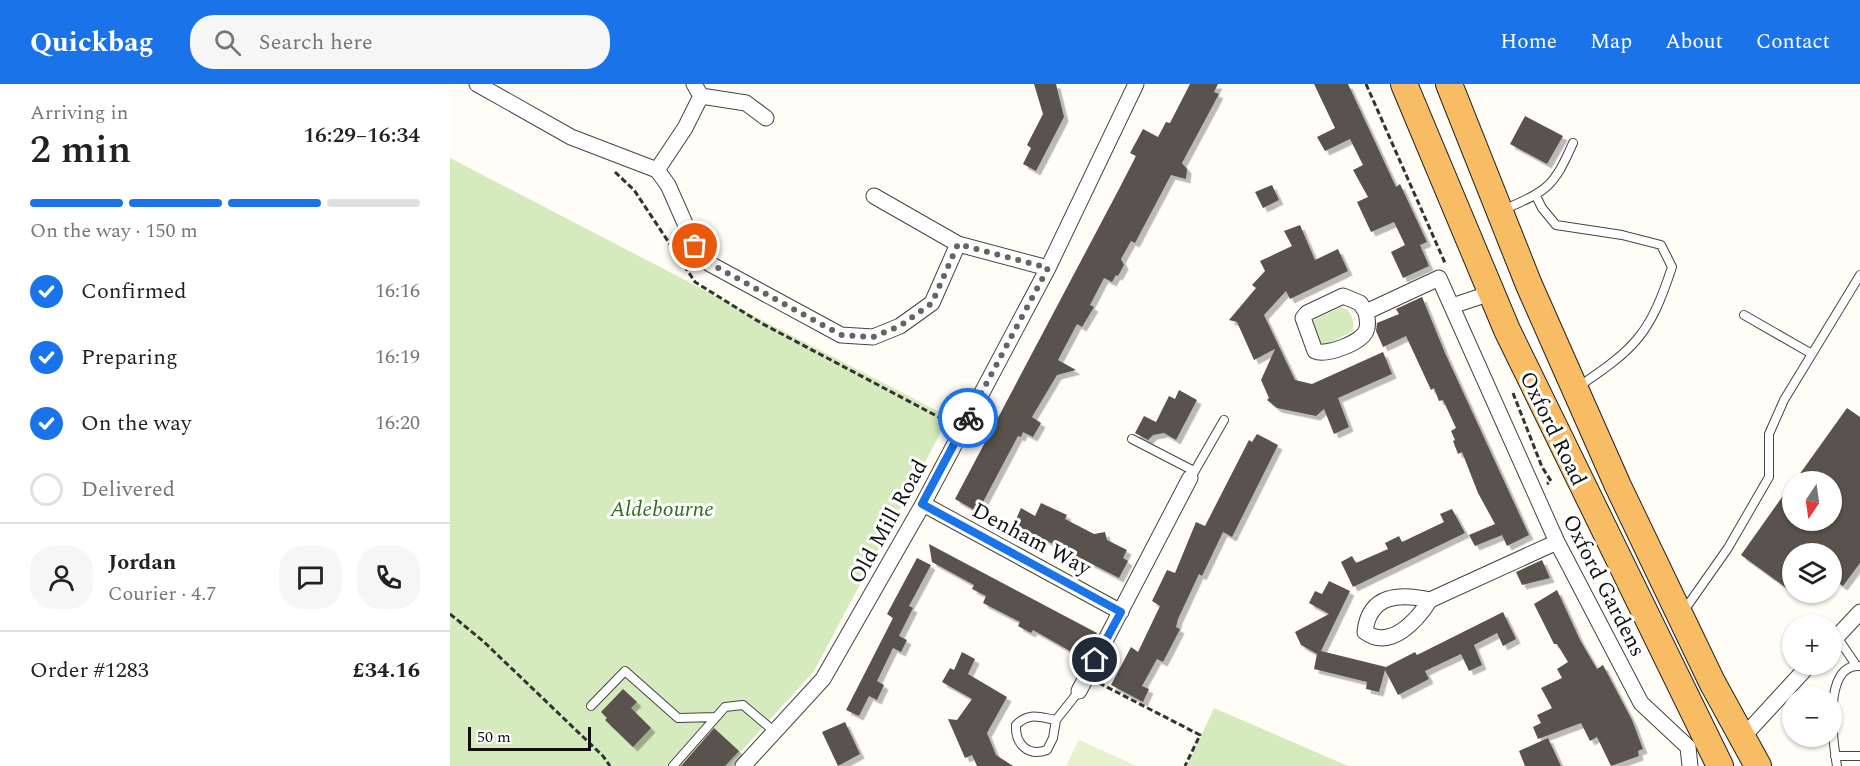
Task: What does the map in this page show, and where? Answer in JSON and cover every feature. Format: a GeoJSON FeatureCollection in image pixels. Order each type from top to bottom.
{"type":"FeatureCollection","features":[{"type":"Feature","properties":{"kind":"highway","name":"Oxford Road"},"geometry":{"type":"LineString","coordinates":[[1404,84],[1491,293],[1696,744],[1719,766]]}},
{"type":"Feature","properties":{"kind":"highway","name":"Oxford Road"},"geometry":{"type":"LineString","coordinates":[[1449,84],[1529,285],[1575,390],[1681,616],[1758,766]]}},
{"type":"Feature","properties":{"kind":"street"},"geometry":{"type":"LineString","coordinates":[[485,85],[571,136],[657,170],[668,185],[695,246],[711,264],[841,335],[873,337],[900,326],[932,303],[958,244]]}},
{"type":"Feature","properties":{"kind":"street","name":"Old Mill Road"},"geometry":{"type":"LineString","coordinates":[[753,763],[775,732],[823,679],[922,504],[1048,268],[1131,86]]}},
{"type":"Feature","properties":{"kind":"street"},"geometry":{"type":"LineString","coordinates":[[657,170],[685,128],[698,90],[746,103],[766,118]]}},
{"type":"Feature","properties":{"kind":"street"},"geometry":{"type":"LineString","coordinates":[[874,196],[958,244],[1048,268]]}},
{"type":"Feature","properties":{"kind":"street","name":"Oxford Gardens"},"geometry":{"type":"LineString","coordinates":[[1439,278],[1557,542],[1641,703],[1696,744]]}},
{"type":"Feature","properties":{"kind":"street"},"geometry":{"type":"LineString","coordinates":[[1366,312],[1439,278]]}},
{"type":"Feature","properties":{"kind":"street"},"geometry":{"type":"LineString","coordinates":[[1452,306],[1491,293]]}},
{"type":"Feature","properties":{"kind":"street"},"geometry":{"type":"LineString","coordinates":[[1343,296],[1360,303],[1366,312],[1366,331],[1361,338],[1327,353],[1315,351],[1303,325],[1303,318],[1307,313],[1343,296]]}},
{"type":"Feature","properties":{"kind":"street"},"geometry":{"type":"LineString","coordinates":[[1079,691],[1192,474]]}},
{"type":"Feature","properties":{"kind":"street","name":"Denham Way"},"geometry":{"type":"LineString","coordinates":[[922,504],[1121,612]]}},
{"type":"Feature","properties":{"kind":"street"},"geometry":{"type":"LineString","coordinates":[[1430,600],[1557,542]]}},
{"type":"Feature","properties":{"kind":"street"},"geometry":{"type":"LineString","coordinates":[[1842,631],[1860,612]]}},
{"type":"Feature","properties":{"kind":"street"},"geometry":{"type":"LineString","coordinates":[[1752,766],[1742,738],[1800,675]]}},
{"type":"Feature","properties":{"kind":"street"},"geometry":{"type":"LineString","coordinates":[[1690,766],[1696,744]]}},
{"type":"Feature","properties":{"kind":"lane"},"geometry":{"type":"LineString","coordinates":[[1501,211],[1536,196],[1558,177],[1574,143]]}},
{"type":"Feature","properties":{"kind":"lane"},"geometry":{"type":"LineString","coordinates":[[1536,196],[1542,208],[1556,225],[1622,235],[1661,245],[1672,267],[1661,300],[1641,338],[1617,361],[1575,390]]}},
{"type":"Feature","properties":{"kind":"lane"},"geometry":{"type":"LineString","coordinates":[[1681,616],[1728,548],[1769,477],[1769,434],[1784,399],[1860,275]]}},
{"type":"Feature","properties":{"kind":"lane"},"geometry":{"type":"LineString","coordinates":[[1744,315],[1812,354]]}},
{"type":"Feature","properties":{"kind":"lane"},"geometry":{"type":"LineString","coordinates":[[1132,439],[1192,474],[1224,420]]}},
{"type":"Feature","properties":{"kind":"lane"},"geometry":{"type":"LineString","coordinates":[[1842,648],[1858,665]]}},
{"type":"Feature","properties":{"kind":"lane"},"geometry":{"type":"LineString","coordinates":[[1837,766],[1833,702],[1838,676],[1850,666],[1858,665]]}},
{"type":"Feature","properties":{"kind":"lane"},"geometry":{"type":"LineString","coordinates":[[591,706],[625,671],[678,718],[716,717]]}},
{"type":"Feature","properties":{"kind":"lane"},"geometry":{"type":"LineString","coordinates":[[1056,720],[1034,715],[1025,717],[1016,725],[1015,736],[1019,744],[1038,753],[1047,750],[1053,738],[1056,720],[1079,691]]}},
{"type":"Feature","properties":{"kind":"lane"},"geometry":{"type":"LineString","coordinates":[[673,766],[725,707],[743,705],[775,732]]}},
{"type":"Feature","properties":{"kind":"lane"},"geometry":{"type":"LineString","coordinates":[[1835,756],[1860,756]]}},
{"type":"Feature","properties":{"kind":"path"},"geometry":{"type":"LineString","coordinates":[[1366,84],[1448,270],[1439,278]]}},
{"type":"Feature","properties":{"kind":"path"},"geometry":{"type":"LineString","coordinates":[[1512,391],[1542,467],[1551,481],[1535,493]]}},
{"type":"Feature","properties":{"kind":"path"},"geometry":{"type":"LineString","coordinates":[[450,614],[483,641],[603,756],[610,766]]}},
{"type":"Feature","properties":{"kind":"path"},"geometry":{"type":"LineString","coordinates":[[1087,676],[1200,735],[1185,766]]}},
{"type":"Feature","properties":{"kind":"green space","name":"Aldebourne"},"geometry":{"type":"Polygon","coordinates":[[[450,158],[949,417],[814,671],[728,766],[450,766],[450,158]]]}},
{"type":"Feature","properties":{"kind":"green space"},"geometry":{"type":"Polygon","coordinates":[[[1341,307],[1352,316],[1353,331],[1326,345],[1320,345],[1312,321],[1341,307]]]}},
{"type":"Feature","properties":{"kind":"green space"},"geometry":{"type":"Polygon","coordinates":[[[1214,708],[1348,766],[1187,766],[1214,708]]]}},
{"type":"Feature","properties":{"kind":"green space"},"geometry":{"type":"Polygon","coordinates":[[[1079,740],[1137,766],[1066,766],[1079,740]]]}},
{"type":"Feature","properties":{"kind":"building"},"geometry":{"type":"Polygon","coordinates":[[[1034,84],[1056,84],[1064,117],[1036,171],[1023,164],[1031,148],[1027,145],[1043,114],[1034,84]]]}},
{"type":"Feature","properties":{"kind":"building"},"geometry":{"type":"Polygon","coordinates":[[[1190,84],[1218,84],[1214,92],[1219,94],[1182,163],[1187,169],[1186,179],[1171,175],[1135,243],[1131,241],[1121,259],[1124,265],[1118,276],[1116,275],[1112,282],[1104,278],[1090,305],[1094,307],[1082,327],[1077,324],[1058,360],[1076,370],[1057,375],[1032,417],[1041,423],[1033,437],[1023,432],[1021,437],[1018,436],[983,502],[979,500],[974,510],[955,499],[1136,156],[1130,153],[1143,129],[1158,137],[1166,122],[1170,123],[1190,84]]]}},
{"type":"Feature","properties":{"kind":"building"},"geometry":{"type":"Polygon","coordinates":[[[1314,84],[1348,84],[1396,187],[1400,184],[1427,242],[1420,245],[1429,266],[1403,278],[1391,252],[1405,245],[1394,222],[1371,232],[1357,202],[1368,197],[1353,170],[1363,165],[1350,139],[1325,151],[1317,137],[1335,128],[1314,84]]]}},
{"type":"Feature","properties":{"kind":"building"},"geometry":{"type":"Polygon","coordinates":[[[1525,116],[1563,136],[1547,164],[1510,144],[1525,116]]]}},
{"type":"Feature","properties":{"kind":"building"},"geometry":{"type":"Polygon","coordinates":[[[1272,185],[1279,200],[1263,208],[1255,192],[1272,185]]]}},
{"type":"Feature","properties":{"kind":"building"},"geometry":{"type":"Polygon","coordinates":[[[1300,225],[1315,260],[1338,249],[1348,271],[1290,299],[1286,291],[1264,315],[1295,380],[1312,384],[1383,352],[1392,374],[1338,398],[1349,427],[1334,434],[1324,409],[1316,416],[1277,408],[1267,400],[1269,398],[1261,380],[1275,349],[1254,360],[1237,322],[1229,320],[1256,288],[1252,285],[1265,271],[1260,261],[1292,246],[1284,231],[1300,225]]]}},
{"type":"Feature","properties":{"kind":"building"},"geometry":{"type":"Polygon","coordinates":[[[1422,297],[1445,353],[1529,535],[1507,546],[1502,535],[1475,546],[1469,535],[1495,524],[1478,493],[1462,452],[1458,454],[1451,431],[1456,428],[1443,400],[1439,401],[1434,388],[1431,390],[1406,336],[1383,347],[1376,331],[1377,323],[1399,314],[1396,309],[1422,297]]]}},
{"type":"Feature","properties":{"kind":"building"},"geometry":{"type":"Polygon","coordinates":[[[1179,390],[1197,400],[1176,440],[1164,433],[1153,435],[1148,440],[1135,433],[1144,416],[1156,422],[1169,396],[1175,399],[1179,390]]]}},
{"type":"Feature","properties":{"kind":"building"},"geometry":{"type":"Polygon","coordinates":[[[1847,408],[1860,417],[1860,563],[1843,586],[1842,543],[1782,543],[1782,585],[1741,555],[1782,497],[1782,531],[1842,531],[1842,471],[1802,471],[1847,408]]]}},
{"type":"Feature","properties":{"kind":"building"},"geometry":{"type":"Polygon","coordinates":[[[1257,434],[1278,445],[1232,537],[1223,532],[1202,576],[1199,574],[1178,619],[1176,627],[1180,629],[1174,641],[1163,662],[1157,659],[1142,686],[1149,689],[1143,702],[1111,685],[1131,647],[1138,652],[1160,606],[1152,601],[1167,570],[1175,573],[1196,522],[1205,526],[1249,440],[1252,442],[1257,434]]]}},
{"type":"Feature","properties":{"kind":"building"},"geometry":{"type":"Polygon","coordinates":[[[1041,503],[1067,515],[1065,519],[1094,534],[1105,532],[1107,540],[1127,550],[1123,558],[1128,561],[1119,578],[1014,524],[1021,508],[1035,516],[1041,503]]]}},
{"type":"Feature","properties":{"kind":"building"},"geometry":{"type":"Polygon","coordinates":[[[1452,509],[1465,533],[1353,587],[1341,562],[1352,556],[1356,563],[1388,549],[1385,543],[1399,536],[1402,542],[1444,522],[1440,514],[1452,509]]]}},
{"type":"Feature","properties":{"kind":"building"},"geometry":{"type":"Polygon","coordinates":[[[929,544],[1097,633],[1084,659],[1033,630],[1031,633],[1018,626],[1020,622],[983,603],[986,596],[972,589],[974,585],[932,562],[929,544]]]}},
{"type":"Feature","properties":{"kind":"building"},"geometry":{"type":"Polygon","coordinates":[[[917,558],[931,565],[909,606],[913,608],[899,636],[907,640],[901,652],[893,648],[877,681],[884,685],[877,700],[869,696],[859,716],[846,710],[893,618],[887,614],[917,558]]]}},
{"type":"Feature","properties":{"kind":"building"},"geometry":{"type":"Polygon","coordinates":[[[1542,560],[1550,578],[1522,585],[1516,572],[1542,560]]]}},
{"type":"Feature","properties":{"kind":"building"},"geometry":{"type":"Polygon","coordinates":[[[1329,581],[1350,591],[1321,651],[1386,667],[1415,652],[1417,655],[1503,612],[1516,639],[1503,646],[1497,633],[1474,645],[1482,665],[1469,671],[1461,654],[1425,671],[1429,679],[1398,695],[1385,670],[1379,692],[1366,689],[1367,682],[1314,669],[1317,654],[1301,645],[1295,632],[1329,614],[1309,603],[1315,591],[1322,594],[1329,581]]]}},
{"type":"Feature","properties":{"kind":"building"},"geometry":{"type":"Polygon","coordinates":[[[1557,590],[1580,640],[1597,669],[1603,665],[1632,720],[1643,749],[1638,751],[1639,756],[1611,766],[1597,737],[1590,741],[1581,723],[1538,739],[1533,727],[1541,723],[1537,715],[1552,708],[1541,688],[1562,678],[1557,669],[1568,662],[1557,644],[1554,644],[1534,604],[1557,590]]]}},
{"type":"Feature","properties":{"kind":"building"},"geometry":{"type":"Polygon","coordinates":[[[962,652],[975,659],[968,674],[1007,697],[987,733],[996,755],[1013,766],[977,766],[972,755],[965,758],[948,719],[957,720],[972,699],[942,682],[950,668],[954,670],[962,652]]]}},
{"type":"Feature","properties":{"kind":"building"},"geometry":{"type":"Polygon","coordinates":[[[623,689],[637,702],[631,708],[651,728],[633,747],[605,720],[607,718],[601,712],[623,689]]]}},
{"type":"Feature","properties":{"kind":"building"},"geometry":{"type":"Polygon","coordinates":[[[845,722],[860,754],[838,766],[822,732],[845,722]]]}},
{"type":"Feature","properties":{"kind":"building"},"geometry":{"type":"Polygon","coordinates":[[[714,728],[739,751],[725,766],[681,766],[714,728]]]}},
{"type":"Feature","properties":{"kind":"building"},"geometry":{"type":"Polygon","coordinates":[[[1548,738],[1561,766],[1525,766],[1519,751],[1548,738]]]}},
{"type":"Feature","properties":{"kind":"way so far"},"geometry":{"type":"LineString","coordinates":[[695,246],[711,264],[841,335],[873,337],[900,326],[932,303],[958,244],[1048,268],[968,418]]}},
{"type":"Feature","properties":{"kind":"route"},"geometry":{"type":"LineString","coordinates":[[968,418],[922,504],[1121,612],[1095,660]]}}]}
